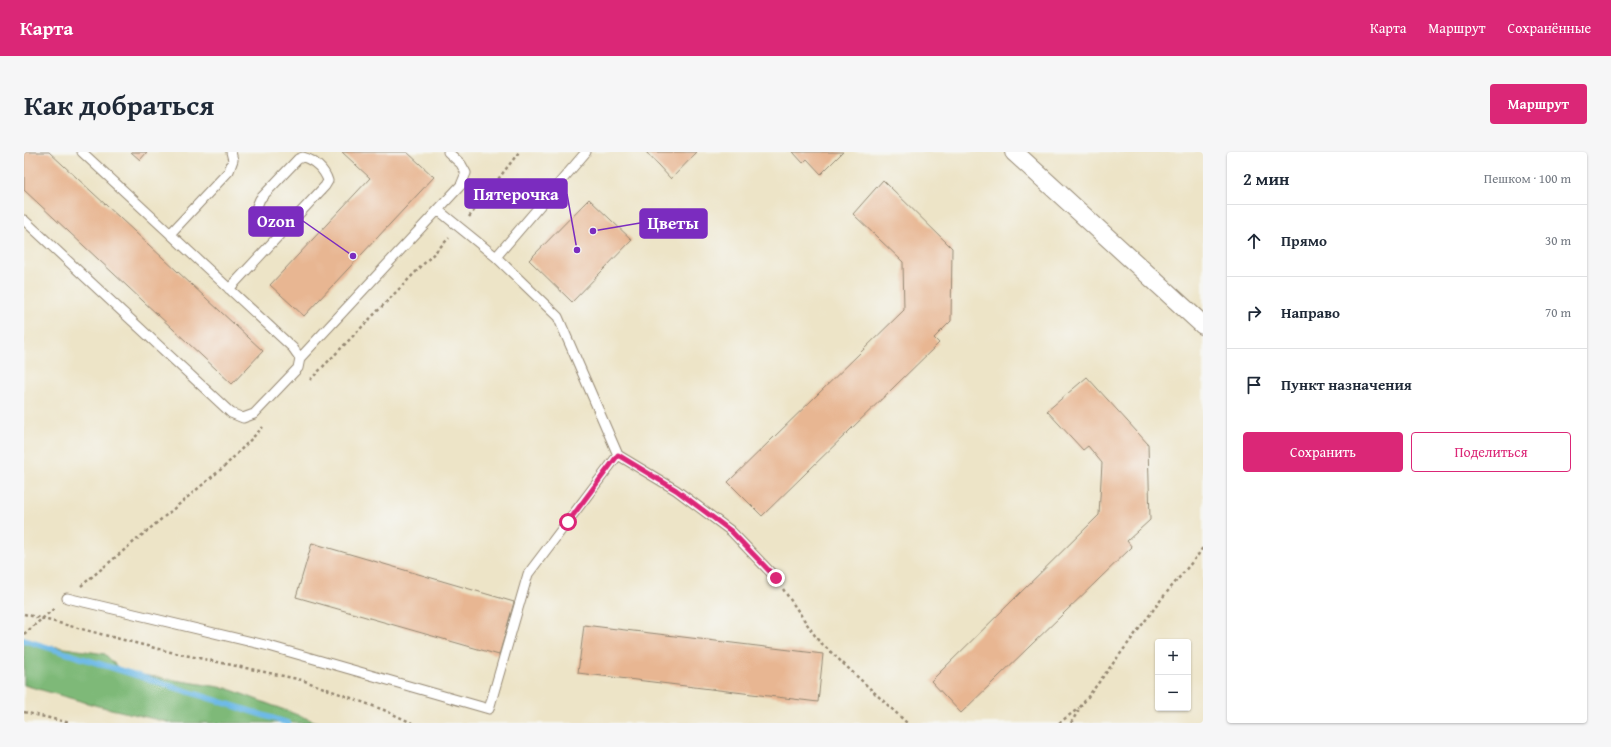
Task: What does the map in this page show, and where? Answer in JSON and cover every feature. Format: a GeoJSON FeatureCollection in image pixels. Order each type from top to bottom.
{"type":"FeatureCollection","features":[{"type":"Feature","properties":{"kind":"street"},"geometry":{"type":"LineString","coordinates":[[1014,152],[1203,326]]}},
{"type":"Feature","properties":{"kind":"lane"},"geometry":{"type":"LineString","coordinates":[[82,152],[293,348],[300,358]]}},
{"type":"Feature","properties":{"kind":"lane"},"geometry":{"type":"LineString","coordinates":[[170,234],[229,171],[233,160],[231,152]]}},
{"type":"Feature","properties":{"kind":"lane"},"geometry":{"type":"LineString","coordinates":[[24,220],[231,413],[243,418],[254,414],[298,368],[300,358],[461,185],[466,173],[461,164],[448,152]]}},
{"type":"Feature","properties":{"kind":"lane"},"geometry":{"type":"LineString","coordinates":[[496,257],[586,152]]}},
{"type":"Feature","properties":{"kind":"lane"},"geometry":{"type":"LineString","coordinates":[[229,289],[282,232],[328,181],[326,174],[310,159],[303,157],[298,159],[260,199],[257,206],[261,212],[282,232]]}},
{"type":"Feature","properties":{"kind":"lane"},"geometry":{"type":"LineString","coordinates":[[438,210],[496,257],[558,317],[618,455],[676,490],[731,531],[776,578]]}},
{"type":"Feature","properties":{"kind":"lane"},"geometry":{"type":"LineString","coordinates":[[67,598],[269,646],[489,708],[528,574],[618,455]]}},
{"type":"Feature","properties":{"kind":"path"},"geometry":{"type":"LineString","coordinates":[[1071,723],[1081,706],[1163,597],[1203,547]]}},
{"type":"Feature","properties":{"kind":"path"},"geometry":{"type":"LineString","coordinates":[[776,578],[818,640],[907,723]]}},
{"type":"Feature","properties":{"kind":"path"},"geometry":{"type":"LineString","coordinates":[[24,634],[67,598]]}},
{"type":"Feature","properties":{"kind":"path"},"geometry":{"type":"LineString","coordinates":[[24,614],[166,652],[302,680],[384,710],[412,723]]}},
{"type":"Feature","properties":{"kind":"path"},"geometry":{"type":"LineString","coordinates":[[1059,723],[1081,706]]}},
{"type":"Feature","properties":{"kind":"path"},"geometry":{"type":"LineString","coordinates":[[24,712],[70,723]]}},
{"type":"Feature","properties":{"kind":"green space"},"geometry":{"type":"Polygon","coordinates":[[[24,642],[105,654],[123,672],[226,688],[319,723],[172,723],[98,706],[24,685],[24,642]]]}},
{"type":"Feature","properties":{"kind":"building"},"geometry":{"type":"Polygon","coordinates":[[[24,152],[49,152],[263,351],[232,384],[24,190],[24,152]]]}},
{"type":"Feature","properties":{"kind":"building"},"geometry":{"type":"Polygon","coordinates":[[[131,152],[147,152],[140,160],[131,152]]]}},
{"type":"Feature","properties":{"kind":"building"},"geometry":{"type":"Polygon","coordinates":[[[342,152],[407,152],[434,177],[304,316],[270,285],[370,178],[342,152]]]}},
{"type":"Feature","properties":{"kind":"building"},"geometry":{"type":"Polygon","coordinates":[[[646,152],[697,152],[671,179],[646,152]]]}},
{"type":"Feature","properties":{"kind":"building"},"geometry":{"type":"Polygon","coordinates":[[[793,152],[843,152],[821,174],[807,159],[803,163],[793,152]]]}},
{"type":"Feature","properties":{"kind":"building"},"geometry":{"type":"Polygon","coordinates":[[[883,180],[952,248],[951,321],[934,338],[939,343],[762,516],[728,482],[904,310],[903,262],[853,214],[883,180]]]}},
{"type":"Feature","properties":{"kind":"building"},"geometry":{"type":"Polygon","coordinates":[[[589,199],[632,240],[572,302],[529,260],[589,199]]]}},
{"type":"Feature","properties":{"kind":"building"},"geometry":{"type":"Polygon","coordinates":[[[1087,377],[1148,444],[1150,520],[1127,541],[1132,547],[961,713],[931,681],[1099,515],[1102,463],[1088,446],[1083,450],[1047,411],[1087,377]]]}},
{"type":"Feature","properties":{"kind":"building"},"geometry":{"type":"Polygon","coordinates":[[[312,543],[514,602],[499,655],[296,597],[312,543]]]}},
{"type":"Feature","properties":{"kind":"building"},"geometry":{"type":"Polygon","coordinates":[[[584,625],[823,654],[818,702],[578,673],[584,625]]]}},
{"type":"Feature","properties":{"kind":"waterway"},"geometry":{"type":"LineString","coordinates":[[24,640],[288,723]]}},
{"type":"Feature","properties":{"kind":"place","name":"Цветы"},"geometry":{"type":"Point","coordinates":[593,231]}},
{"type":"Feature","properties":{"kind":"place","name":"Пятерочка"},"geometry":{"type":"Point","coordinates":[577,250]}},
{"type":"Feature","properties":{"kind":"place","name":"Ozon"},"geometry":{"type":"Point","coordinates":[353,256]}},
{"type":"Feature","properties":{"kind":"route"},"geometry":{"type":"LineString","coordinates":[[568,522],[618,455],[676,490],[731,531],[776,578]]}}]}
